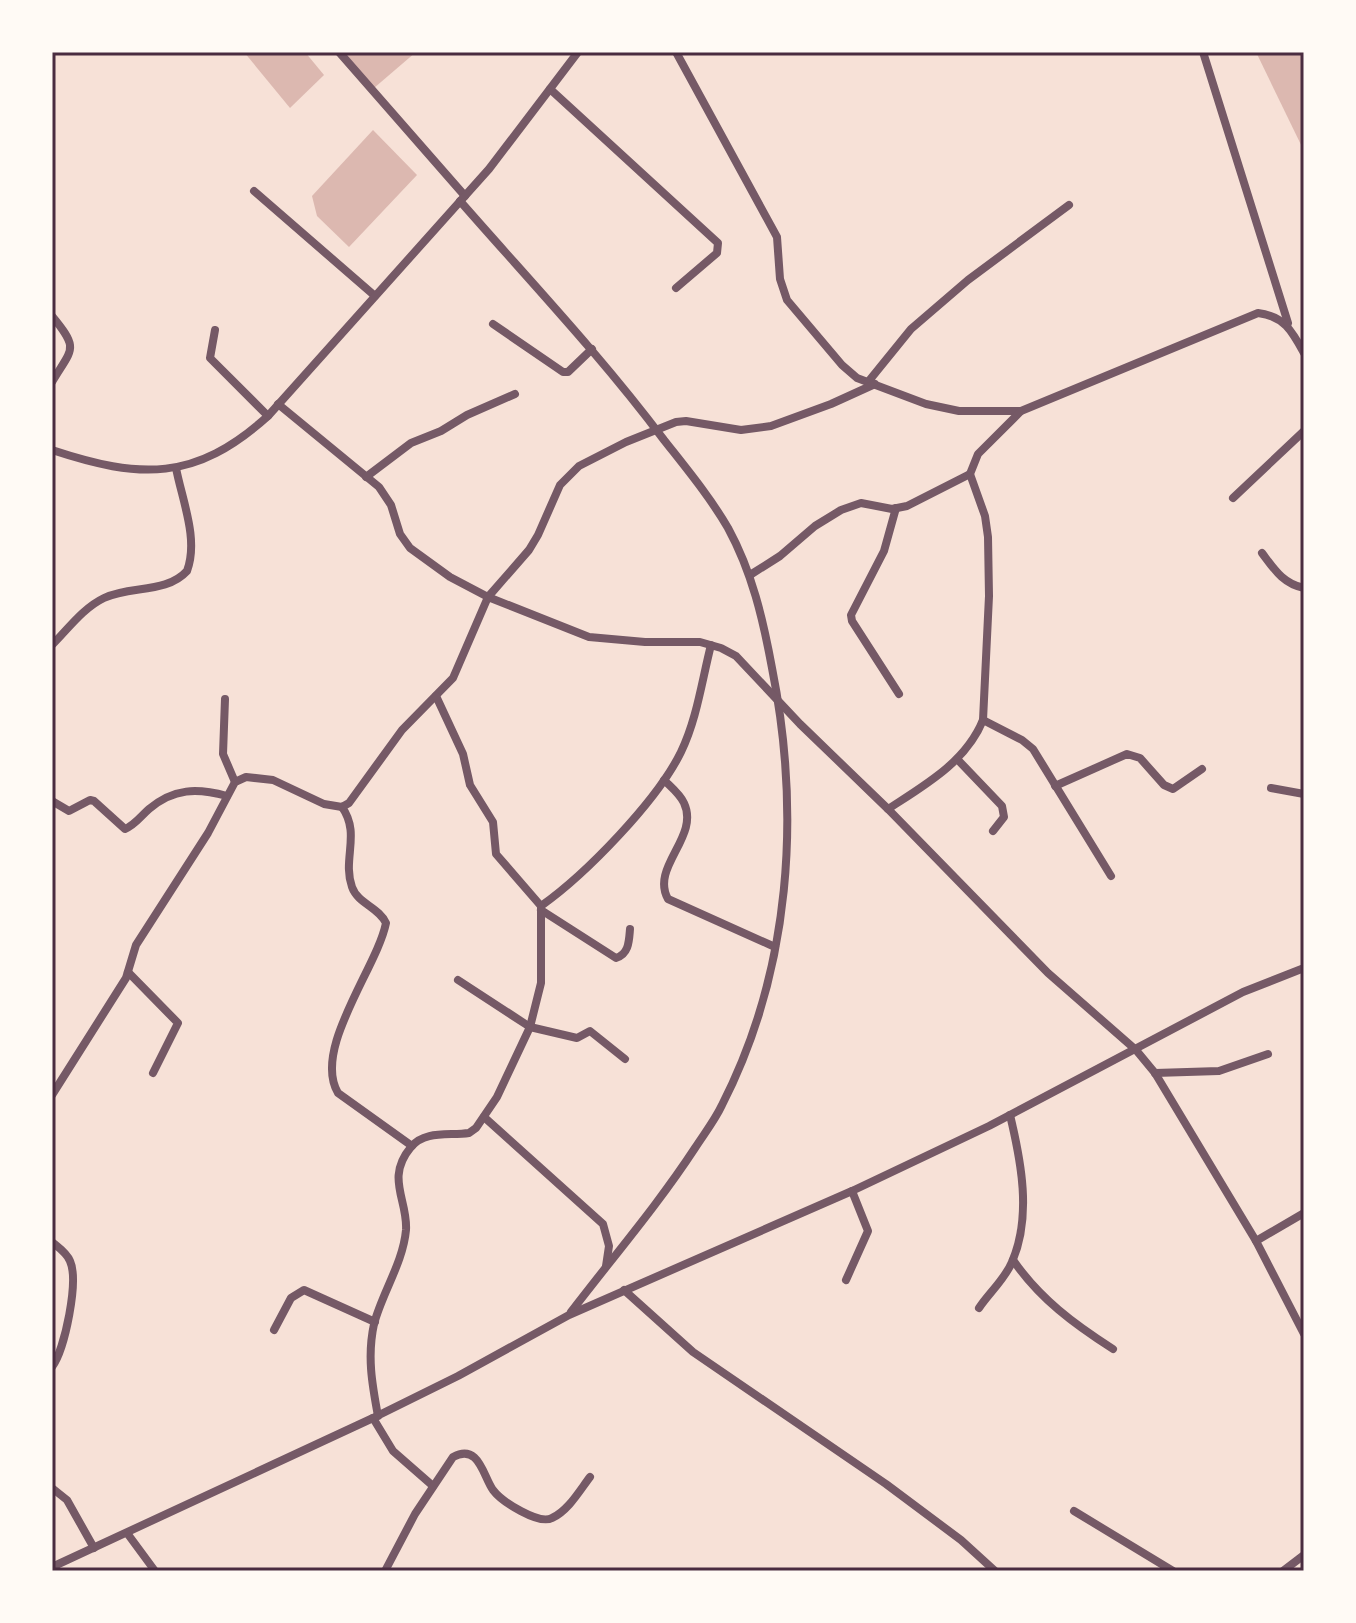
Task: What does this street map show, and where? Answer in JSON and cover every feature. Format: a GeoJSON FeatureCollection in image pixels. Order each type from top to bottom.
{"type":"FeatureCollection","features":[{"type":"Feature","properties":{"kind":"street"},"geometry":{"type":"LineString","coordinates":[[339,52],[592,349],[657,430],[727,527],[750,575],[764,623],[779,700],[789,800],[789,845],[782,915],[765,992],[747,1051],[721,1107],[680,1171],[569,1315]]}},
{"type":"Feature","properties":{"kind":"street"},"geometry":{"type":"LineString","coordinates":[[52,450],[94,464],[133,471],[176,468],[230,447],[268,416],[489,169],[578,52]]}},
{"type":"Feature","properties":{"kind":"street"},"geometry":{"type":"LineString","coordinates":[[676,52],[777,237],[780,279],[787,300],[842,365],[857,378],[926,404],[959,411],[1021,411],[1258,313],[1271,314],[1288,324]]}},
{"type":"Feature","properties":{"kind":"street"},"geometry":{"type":"LineString","coordinates":[[1203,52],[1288,324],[1304,353]]}},
{"type":"Feature","properties":{"kind":"street"},"geometry":{"type":"LineString","coordinates":[[550,89],[718,243],[717,253],[676,288]]}},
{"type":"Feature","properties":{"kind":"street"},"geometry":{"type":"LineString","coordinates":[[254,191],[375,296]]}},
{"type":"Feature","properties":{"kind":"street"},"geometry":{"type":"LineString","coordinates":[[342,807],[355,795],[416,712],[445,688],[460,667],[488,597],[538,535],[565,477],[579,466],[626,442],[686,421],[741,430],[771,426],[831,404],[872,383],[911,329],[968,280],[1069,205]]}},
{"type":"Feature","properties":{"kind":"street"},"geometry":{"type":"LineString","coordinates":[[52,316],[71,339],[72,345],[52,382]]}},
{"type":"Feature","properties":{"kind":"street"},"geometry":{"type":"LineString","coordinates":[[493,324],[563,372],[571,370],[592,349]]}},
{"type":"Feature","properties":{"kind":"street"},"geometry":{"type":"LineString","coordinates":[[215,330],[210,358],[268,416]]}},
{"type":"Feature","properties":{"kind":"street"},"geometry":{"type":"LineString","coordinates":[[366,477],[411,443],[515,394]]}},
{"type":"Feature","properties":{"kind":"street"},"geometry":{"type":"LineString","coordinates":[[278,404],[379,487],[391,505],[400,534],[410,548],[439,570],[488,597],[589,637],[645,642],[700,642],[736,656],[1048,973],[1136,1050],[1155,1073],[1256,1241],[1304,1334]]}},
{"type":"Feature","properties":{"kind":"street"},"geometry":{"type":"LineString","coordinates":[[750,575],[780,556],[826,518],[852,504],[907,506],[970,474],[978,454],[1021,411]]}},
{"type":"Feature","properties":{"kind":"street"},"geometry":{"type":"LineString","coordinates":[[1233,498],[1304,431]]}},
{"type":"Feature","properties":{"kind":"street"},"geometry":{"type":"LineString","coordinates":[[52,645],[102,598],[172,582],[187,571],[191,536],[176,468]]}},
{"type":"Feature","properties":{"kind":"street"},"geometry":{"type":"LineString","coordinates":[[888,809],[958,760],[977,735],[983,720],[989,596],[988,537],[985,516],[970,474]]}},
{"type":"Feature","properties":{"kind":"street"},"geometry":{"type":"LineString","coordinates":[[896,508],[884,551],[851,615],[899,694]]}},
{"type":"Feature","properties":{"kind":"street"},"geometry":{"type":"LineString","coordinates":[[1262,553],[1281,578],[1304,588]]}},
{"type":"Feature","properties":{"kind":"street"},"geometry":{"type":"LineString","coordinates":[[433,1486],[393,1451],[376,1417],[369,1363],[375,1322],[406,1229],[399,1195],[401,1166],[412,1146],[431,1135],[469,1133],[484,1117],[530,1027],[541,983],[541,908],[573,881],[626,827],[664,780],[681,752],[692,724],[711,645]]}},
{"type":"Feature","properties":{"kind":"street"},"geometry":{"type":"LineString","coordinates":[[436,696],[463,754],[470,785],[493,822],[493,848],[496,854],[541,908],[616,958],[626,951],[630,929]]}},
{"type":"Feature","properties":{"kind":"street"},"geometry":{"type":"LineString","coordinates":[[225,699],[223,754],[235,782]]}},
{"type":"Feature","properties":{"kind":"street"},"geometry":{"type":"LineString","coordinates":[[983,720],[1033,749],[1111,876]]}},
{"type":"Feature","properties":{"kind":"street"},"geometry":{"type":"LineString","coordinates":[[1055,786],[1127,754],[1140,758],[1164,785],[1173,789],[1202,769]]}},
{"type":"Feature","properties":{"kind":"street"},"geometry":{"type":"LineString","coordinates":[[958,760],[1002,806],[1004,817],[993,831]]}},
{"type":"Feature","properties":{"kind":"street"},"geometry":{"type":"LineString","coordinates":[[52,1095],[128,972],[132,954],[144,931],[208,833],[235,782],[246,777],[273,780],[324,804],[342,807]]}},
{"type":"Feature","properties":{"kind":"street"},"geometry":{"type":"LineString","coordinates":[[664,780],[684,803],[688,817],[684,834],[663,881],[663,890],[668,899],[775,947]]}},
{"type":"Feature","properties":{"kind":"street"},"geometry":{"type":"LineString","coordinates":[[1271,788],[1304,794]]}},
{"type":"Feature","properties":{"kind":"street"},"geometry":{"type":"LineString","coordinates":[[52,801],[69,811],[94,801],[125,829],[150,808],[182,792],[194,789],[227,796]]}},
{"type":"Feature","properties":{"kind":"street"},"geometry":{"type":"LineString","coordinates":[[342,807],[351,825],[350,878],[353,890],[358,898],[381,914],[386,923],[340,1034],[330,1065],[331,1081],[338,1093],[412,1146]]}},
{"type":"Feature","properties":{"kind":"street"},"geometry":{"type":"LineString","coordinates":[[52,1567],[376,1417],[569,1315],[852,1191],[1010,1115],[1243,992],[1304,968]]}},
{"type":"Feature","properties":{"kind":"street"},"geometry":{"type":"LineString","coordinates":[[128,972],[178,1023],[153,1073]]}},
{"type":"Feature","properties":{"kind":"street"},"geometry":{"type":"LineString","coordinates":[[458,980],[530,1027],[577,1038],[590,1031],[625,1059]]}},
{"type":"Feature","properties":{"kind":"street"},"geometry":{"type":"LineString","coordinates":[[1155,1073],[1219,1071],[1268,1054]]}},
{"type":"Feature","properties":{"kind":"street"},"geometry":{"type":"LineString","coordinates":[[979,1308],[1013,1260],[1020,1227],[1022,1164],[1010,1115]]}},
{"type":"Feature","properties":{"kind":"street"},"geometry":{"type":"LineString","coordinates":[[484,1117],[603,1224],[609,1246],[606,1267]]}},
{"type":"Feature","properties":{"kind":"street"},"geometry":{"type":"LineString","coordinates":[[846,1280],[868,1231],[852,1191]]}},
{"type":"Feature","properties":{"kind":"street"},"geometry":{"type":"LineString","coordinates":[[1256,1241],[1304,1213]]}},
{"type":"Feature","properties":{"kind":"street"},"geometry":{"type":"LineString","coordinates":[[52,1242],[70,1260],[72,1271],[67,1330],[52,1367]]}},
{"type":"Feature","properties":{"kind":"street"},"geometry":{"type":"LineString","coordinates":[[1013,1260],[1028,1283],[1060,1313],[1113,1349]]}},
{"type":"Feature","properties":{"kind":"street"},"geometry":{"type":"LineString","coordinates":[[274,1330],[291,1298],[304,1290],[375,1322]]}},
{"type":"Feature","properties":{"kind":"street"},"geometry":{"type":"LineString","coordinates":[[624,1290],[693,1352],[886,1484],[961,1540],[995,1571]]}},
{"type":"Feature","properties":{"kind":"street"},"geometry":{"type":"LineString","coordinates":[[385,1571],[415,1514],[453,1457],[460,1453],[478,1460],[494,1491],[542,1521],[559,1514],[590,1477]]}},
{"type":"Feature","properties":{"kind":"street"},"geometry":{"type":"LineString","coordinates":[[52,1488],[67,1500],[94,1548]]}},
{"type":"Feature","properties":{"kind":"street"},"geometry":{"type":"LineString","coordinates":[[1074,1511],[1173,1571]]}},
{"type":"Feature","properties":{"kind":"street"},"geometry":{"type":"LineString","coordinates":[[127,1533],[155,1571]]}},
{"type":"Feature","properties":{"kind":"street"},"geometry":{"type":"LineString","coordinates":[[1283,1571],[1304,1555]]}},
{"type":"Feature","properties":{"kind":"shaded area"},"geometry":{"type":"Polygon","coordinates":[[[244,52],[305,52],[324,75],[290,108],[244,52]]]}},
{"type":"Feature","properties":{"kind":"shaded area"},"geometry":{"type":"Polygon","coordinates":[[[344,52],[416,52],[374,88],[344,52]]]}},
{"type":"Feature","properties":{"kind":"shaded area"},"geometry":{"type":"Polygon","coordinates":[[[1256,52],[1304,52],[1304,151],[1256,52]]]}},
{"type":"Feature","properties":{"kind":"shaded area"},"geometry":{"type":"Polygon","coordinates":[[[373,130],[417,175],[349,247],[317,216],[312,196],[373,130]]]}}]}
